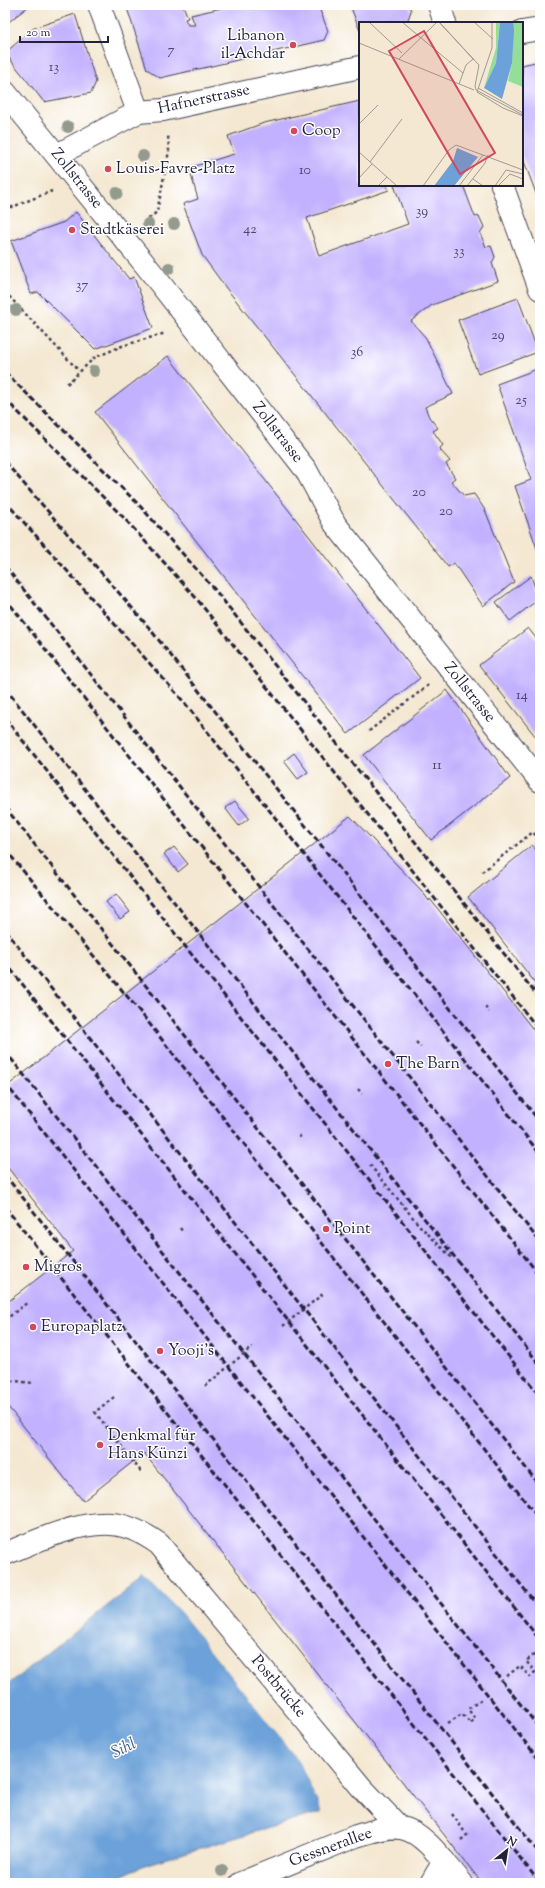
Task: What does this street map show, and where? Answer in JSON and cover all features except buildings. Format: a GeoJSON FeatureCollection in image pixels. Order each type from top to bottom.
{"type":"FeatureCollection","features":[{"type":"Feature","properties":{"kind":"street"},"geometry":{"type":"LineString","coordinates":[[99,5],[138,112]]}},
{"type":"Feature","properties":{"kind":"street"},"geometry":{"type":"LineString","coordinates":[[439,5],[445,22]]}},
{"type":"Feature","properties":{"kind":"street"},"geometry":{"type":"LineString","coordinates":[[523,32],[540,29]]}},
{"type":"Feature","properties":{"kind":"street","name":"Hafnerstrasse"},"geometry":{"type":"LineString","coordinates":[[57,155],[138,112],[163,110],[359,67]]}},
{"type":"Feature","properties":{"kind":"street","name":"Zollstrasse"},"geometry":{"type":"LineString","coordinates":[[5,92],[124,238],[306,470],[335,524],[540,781]]}},
{"type":"Feature","properties":{"kind":"street"},"geometry":{"type":"LineString","coordinates":[[502,186],[540,289]]}},
{"type":"Feature","properties":{"kind":"street","name":"Postbrücke"},"geometry":{"type":"LineString","coordinates":[[5,1554],[30,1544],[86,1526],[112,1524],[142,1532],[159,1544],[360,1787],[400,1828]]}},
{"type":"Feature","properties":{"kind":"street"},"geometry":{"type":"LineString","coordinates":[[400,1828],[409,1830],[419,1836],[444,1861],[462,1883]]}},
{"type":"Feature","properties":{"kind":"street","name":"Gessnerallee"},"geometry":{"type":"LineString","coordinates":[[241,1883],[356,1836],[372,1831],[400,1828]]}},
{"type":"Feature","properties":{"kind":"street"},"geometry":{"type":"LineString","coordinates":[[431,1883],[444,1861]]}},
{"type":"Feature","properties":{"kind":"path"},"geometry":{"type":"LineString","coordinates":[[124,238],[157,212],[169,151],[169,138]]}},
{"type":"Feature","properties":{"kind":"path"},"geometry":{"type":"LineString","coordinates":[[5,210],[57,190]]}},
{"type":"Feature","properties":{"kind":"path"},"geometry":{"type":"LineString","coordinates":[[5,292],[79,370]]}},
{"type":"Feature","properties":{"kind":"path"},"geometry":{"type":"LineString","coordinates":[[66,384],[79,370],[94,358],[122,346],[171,332]]}},
{"type":"Feature","properties":{"kind":"path"},"geometry":{"type":"LineString","coordinates":[[369,731],[419,693]]}},
{"type":"Feature","properties":{"kind":"path"},"geometry":{"type":"LineString","coordinates":[[482,872],[533,832],[540,841]]}},
{"type":"Feature","properties":{"kind":"path"},"geometry":{"type":"LineString","coordinates":[[485,1007],[489,1012]]}},
{"type":"Feature","properties":{"kind":"path"},"geometry":{"type":"LineString","coordinates":[[416,1042],[422,1047]]}},
{"type":"Feature","properties":{"kind":"path"},"geometry":{"type":"LineString","coordinates":[[358,1089],[362,1094]]}},
{"type":"Feature","properties":{"kind":"path"},"geometry":{"type":"LineString","coordinates":[[298,1135],[302,1140]]}},
{"type":"Feature","properties":{"kind":"path"},"geometry":{"type":"LineString","coordinates":[[370,1165],[419,1226],[452,1258]]}},
{"type":"Feature","properties":{"kind":"path"},"geometry":{"type":"LineString","coordinates":[[180,1228],[183,1232]]}},
{"type":"Feature","properties":{"kind":"path"},"geometry":{"type":"LineString","coordinates":[[5,1292],[8,1318]]}},
{"type":"Feature","properties":{"kind":"path"},"geometry":{"type":"LineString","coordinates":[[283,1326],[324,1293]]}},
{"type":"Feature","properties":{"kind":"path"},"geometry":{"type":"LineString","coordinates":[[5,1320],[28,1302]]}},
{"type":"Feature","properties":{"kind":"path"},"geometry":{"type":"LineString","coordinates":[[205,1386],[252,1348]]}},
{"type":"Feature","properties":{"kind":"path"},"geometry":{"type":"LineString","coordinates":[[5,1380],[33,1383]]}},
{"type":"Feature","properties":{"kind":"path"},"geometry":{"type":"LineString","coordinates":[[114,1397],[95,1412],[142,1473]]}},
{"type":"Feature","properties":{"kind":"path"},"geometry":{"type":"LineString","coordinates":[[507,1676],[520,1666],[530,1677],[535,1672],[526,1661],[538,1652]]}},
{"type":"Feature","properties":{"kind":"path"},"geometry":{"type":"LineString","coordinates":[[448,1724],[462,1714],[470,1723],[475,1719],[468,1709],[482,1699]]}},
{"type":"Feature","properties":{"kind":"path"},"geometry":{"type":"LineString","coordinates":[[452,1814],[464,1831]]}},
{"type":"Feature","properties":{"kind":"path"},"geometry":{"type":"LineString","coordinates":[[458,1842],[468,1834]]}},
{"type":"Feature","properties":{"kind":"water","name":"Sihl"},"geometry":{"type":"Polygon","coordinates":[[[145,1576],[182,1614],[300,1763],[322,1812],[147,1864],[105,1883],[5,1883],[5,1687],[145,1576]]]}},
{"type":"Feature","properties":{"kind":"pier"},"geometry":{"type":"Polygon","coordinates":[[[146,1575],[184,1613],[301,1762],[323,1811],[322,1812],[300,1763],[182,1614],[145,1576],[146,1575]]]}},
{"type":"Feature","properties":{"kind":"railway"},"geometry":{"type":"LineString","coordinates":[[5,372],[139,505],[215,590],[540,999]]}},
{"type":"Feature","properties":{"kind":"railway"},"geometry":{"type":"LineString","coordinates":[[5,399],[125,519],[196,598],[540,1031]]}},
{"type":"Feature","properties":{"kind":"railway"},"geometry":{"type":"LineString","coordinates":[[5,462],[146,624],[540,1122]]}},
{"type":"Feature","properties":{"kind":"railway"},"geometry":{"type":"LineString","coordinates":[[5,501],[184,702],[540,1154]]}},
{"type":"Feature","properties":{"kind":"railway"},"geometry":{"type":"LineString","coordinates":[[5,566],[540,1242]]}},
{"type":"Feature","properties":{"kind":"railway"},"geometry":{"type":"LineString","coordinates":[[5,598],[540,1276]]}},
{"type":"Feature","properties":{"kind":"railway"},"geometry":{"type":"LineString","coordinates":[[5,688],[540,1365]]}},
{"type":"Feature","properties":{"kind":"railway"},"geometry":{"type":"LineString","coordinates":[[5,718],[540,1396]]}},
{"type":"Feature","properties":{"kind":"railway"},"geometry":{"type":"LineString","coordinates":[[5,807],[540,1486]]}},
{"type":"Feature","properties":{"kind":"railway"},"geometry":{"type":"LineString","coordinates":[[5,849],[141,1013],[540,1520]]}},
{"type":"Feature","properties":{"kind":"railway"},"geometry":{"type":"LineString","coordinates":[[5,930],[540,1609]]}},
{"type":"Feature","properties":{"kind":"railway"},"geometry":{"type":"LineString","coordinates":[[5,962],[540,1640]]}},
{"type":"Feature","properties":{"kind":"railway"},"geometry":{"type":"LineString","coordinates":[[5,1051],[540,1729]]}},
{"type":"Feature","properties":{"kind":"railway"},"geometry":{"type":"LineString","coordinates":[[5,1083],[540,1761]]}},
{"type":"Feature","properties":{"kind":"railway"},"geometry":{"type":"LineString","coordinates":[[5,1175],[540,1854]]}},
{"type":"Feature","properties":{"kind":"railway"},"geometry":{"type":"LineString","coordinates":[[5,1207],[540,1883]]}},
{"type":"Feature","properties":{"kind":"place","name":"Libanon il-Achdar"},"geometry":{"type":"Point","coordinates":[293,45]}},
{"type":"Feature","properties":{"kind":"place","name":"Coop"},"geometry":{"type":"Point","coordinates":[294,131]}},
{"type":"Feature","properties":{"kind":"place","name":"Louis-Favre-Platz"},"geometry":{"type":"Point","coordinates":[108,169]}},
{"type":"Feature","properties":{"kind":"place","name":"Stadtkäserei"},"geometry":{"type":"Point","coordinates":[72,230]}},
{"type":"Feature","properties":{"kind":"place","name":"The Barn"},"geometry":{"type":"Point","coordinates":[388,1064]}},
{"type":"Feature","properties":{"kind":"place","name":"Point"},"geometry":{"type":"Point","coordinates":[326,1229]}},
{"type":"Feature","properties":{"kind":"place","name":"Migros"},"geometry":{"type":"Point","coordinates":[26,1267]}},
{"type":"Feature","properties":{"kind":"place","name":"Europaplatz"},"geometry":{"type":"Point","coordinates":[33,1327]}},
{"type":"Feature","properties":{"kind":"place","name":"Yooji's"},"geometry":{"type":"Point","coordinates":[160,1351]}},
{"type":"Feature","properties":{"kind":"place","name":"Denkmal für Hans Künzi"},"geometry":{"type":"Point","coordinates":[100,1445]}}]}
